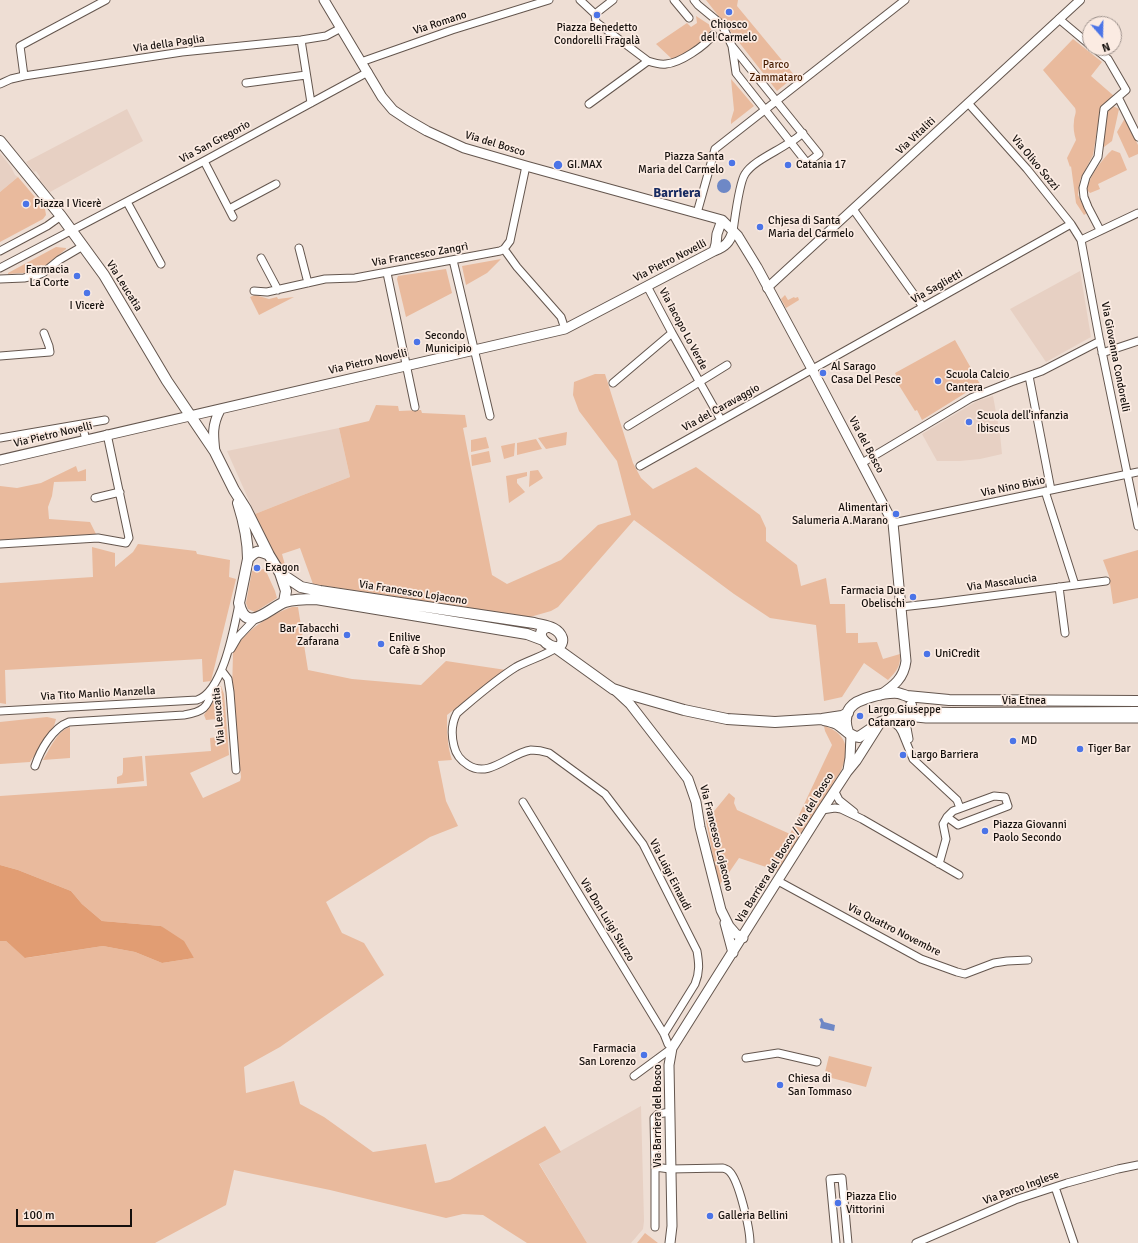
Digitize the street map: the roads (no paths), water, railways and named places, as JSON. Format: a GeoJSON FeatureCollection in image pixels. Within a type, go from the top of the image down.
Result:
{"type":"FeatureCollection","features":[{"type":"Feature","properties":{"kind":"main road","name":"Via del Bosco"},"geometry":{"type":"LineString","coordinates":[[324,0],[382,97],[393,110],[427,131],[464,148],[722,220],[736,234],[768,288],[812,369],[893,524],[906,658],[905,667],[895,685],[878,696]]}},
{"type":"Feature","properties":{"kind":"main road","name":"Via Leucatia"},"geometry":{"type":"LineString","coordinates":[[0,141],[61,216],[104,275],[167,382],[215,452],[234,490],[246,509],[269,555],[280,573]]}},
{"type":"Feature","properties":{"kind":"main road"},"geometry":{"type":"LineString","coordinates":[[714,251],[717,234],[722,220]]}},
{"type":"Feature","properties":{"kind":"main road","name":"Via Pietro Novelli"},"geometry":{"type":"LineString","coordinates":[[0,460],[565,329],[714,251],[721,249],[726,246],[731,238],[736,234]]}},
{"type":"Feature","properties":{"kind":"main road","name":"Via Leucatia"},"geometry":{"type":"LineString","coordinates":[[215,452],[213,430],[220,410]]}},
{"type":"Feature","properties":{"kind":"main road","name":"Via Leucatia"},"geometry":{"type":"LineString","coordinates":[[234,490],[248,538],[248,559],[239,603]]}},
{"type":"Feature","properties":{"kind":"main road"},"geometry":{"type":"LineString","coordinates":[[248,559],[257,551],[269,555]]}},
{"type":"Feature","properties":{"kind":"main road"},"geometry":{"type":"LineString","coordinates":[[239,603],[240,609],[245,616],[255,619],[284,602],[286,591],[280,573]]}},
{"type":"Feature","properties":{"kind":"main road","name":"Via Francesco Lojacono"},"geometry":{"type":"LineString","coordinates":[[280,573],[301,587],[320,591],[534,623],[547,627]]}},
{"type":"Feature","properties":{"kind":"main road","name":"Via Francesco Lojacono"},"geometry":{"type":"LineString","coordinates":[[284,602],[316,599],[527,634],[543,640]]}},
{"type":"Feature","properties":{"kind":"main road"},"geometry":{"type":"LineString","coordinates":[[559,645],[559,632],[553,628],[547,627],[542,629],[540,636],[546,644],[551,647],[559,645],[572,652],[617,684],[649,700]]}},
{"type":"Feature","properties":{"kind":"main road","name":"Via Francesco Lojacono"},"geometry":{"type":"LineString","coordinates":[[559,645],[613,688],[630,704],[688,779],[696,802],[700,827],[722,910],[729,926],[736,934],[743,938]]}},
{"type":"Feature","properties":{"kind":"main road"},"geometry":{"type":"LineString","coordinates":[[613,688],[684,710],[734,719],[775,722],[822,719],[842,716],[848,713]]}},
{"type":"Feature","properties":{"kind":"main road"},"geometry":{"type":"LineString","coordinates":[[847,772],[850,758],[849,734],[846,722],[850,708],[856,702],[878,696],[896,693],[912,697],[949,700],[1138,701]]}},
{"type":"Feature","properties":{"kind":"main road"},"geometry":{"type":"LineString","coordinates":[[907,715],[912,708],[912,697]]}},
{"type":"Feature","properties":{"kind":"main road","name":"Via Etnea"},"geometry":{"type":"LineString","coordinates":[[886,721],[907,715],[950,713],[1097,716],[1138,712]]}},
{"type":"Feature","properties":{"kind":"main road"},"geometry":{"type":"LineString","coordinates":[[822,719],[838,725],[855,737],[859,737],[886,721]]}},
{"type":"Feature","properties":{"kind":"main road","name":"Via Barriera del Bosco / Via del Bosco"},"geometry":{"type":"LineString","coordinates":[[743,938],[847,772],[886,721]]}},
{"type":"Feature","properties":{"kind":"main road"},"geometry":{"type":"LineString","coordinates":[[722,910],[733,953]]}},
{"type":"Feature","properties":{"kind":"main road","name":"Via Barriera del Bosco"},"geometry":{"type":"LineString","coordinates":[[670,1243],[672,1226],[669,1065],[672,1048],[743,938]]}},
{"type":"Feature","properties":{"kind":"street"},"geometry":{"type":"LineString","coordinates":[[24,76],[20,46],[106,0]]}},
{"type":"Feature","properties":{"kind":"street","name":"Via Romano"},"geometry":{"type":"LineString","coordinates":[[361,62],[452,30],[549,0]]}},
{"type":"Feature","properties":{"kind":"street"},"geometry":{"type":"LineString","coordinates":[[580,0],[595,14],[596,22],[648,61],[664,64],[674,62],[705,45],[713,35]]}},
{"type":"Feature","properties":{"kind":"street"},"geometry":{"type":"LineString","coordinates":[[595,14],[613,0]]}},
{"type":"Feature","properties":{"kind":"street"},"geometry":{"type":"LineString","coordinates":[[674,0],[689,18]]}},
{"type":"Feature","properties":{"kind":"street"},"geometry":{"type":"LineString","coordinates":[[694,0],[720,24],[732,46],[819,154],[807,163],[736,73],[732,46]]}},
{"type":"Feature","properties":{"kind":"street"},"geometry":{"type":"LineString","coordinates":[[697,213],[715,150],[905,0]]}},
{"type":"Feature","properties":{"kind":"street","name":"Via Vitaliti"},"geometry":{"type":"LineString","coordinates":[[768,288],[1080,0]]}},
{"type":"Feature","properties":{"kind":"street"},"geometry":{"type":"LineString","coordinates":[[1059,19],[1082,38]]}},
{"type":"Feature","properties":{"kind":"street","name":"Via della Paglia"},"geometry":{"type":"LineString","coordinates":[[0,84],[11,79],[24,76],[182,52],[301,40],[326,36],[340,28]]}},
{"type":"Feature","properties":{"kind":"street"},"geometry":{"type":"LineString","coordinates":[[301,40],[311,103]]}},
{"type":"Feature","properties":{"kind":"street"},"geometry":{"type":"LineString","coordinates":[[1100,230],[1088,207],[1084,197],[1083,188],[1086,177],[1098,157],[1104,109],[1126,90],[1108,59],[1104,56]]}},
{"type":"Feature","properties":{"kind":"street"},"geometry":{"type":"LineString","coordinates":[[589,104],[648,61]]}},
{"type":"Feature","properties":{"kind":"street","name":"Via San Gregorio"},"geometry":{"type":"LineString","coordinates":[[0,268],[204,161],[368,72]]}},
{"type":"Feature","properties":{"kind":"street"},"geometry":{"type":"LineString","coordinates":[[246,83],[306,75]]}},
{"type":"Feature","properties":{"kind":"street"},"geometry":{"type":"LineString","coordinates":[[1118,97],[1138,138]]}},
{"type":"Feature","properties":{"kind":"street","name":"Via Olivo Sozzi"},"geometry":{"type":"LineString","coordinates":[[968,103],[1027,169],[1071,224],[1081,240]]}},
{"type":"Feature","properties":{"kind":"street"},"geometry":{"type":"LineString","coordinates":[[736,234],[740,192],[745,174],[753,166],[803,133]]}},
{"type":"Feature","properties":{"kind":"street"},"geometry":{"type":"LineString","coordinates":[[204,161],[234,217]]}},
{"type":"Feature","properties":{"kind":"street"},"geometry":{"type":"LineString","coordinates":[[526,166],[510,241],[504,249],[517,267],[561,317],[565,329]]}},
{"type":"Feature","properties":{"kind":"street"},"geometry":{"type":"LineString","coordinates":[[229,209],[276,184]]}},
{"type":"Feature","properties":{"kind":"street"},"geometry":{"type":"LineString","coordinates":[[127,202],[160,264]]}},
{"type":"Feature","properties":{"kind":"street"},"geometry":{"type":"LineString","coordinates":[[853,209],[923,307]]}},
{"type":"Feature","properties":{"kind":"street"},"geometry":{"type":"LineString","coordinates":[[1081,240],[1138,213]]}},
{"type":"Feature","properties":{"kind":"street"},"geometry":{"type":"LineString","coordinates":[[0,251],[47,226],[61,216]]}},
{"type":"Feature","properties":{"kind":"street","name":"Via Saglietti"},"geometry":{"type":"LineString","coordinates":[[812,369],[1071,224]]}},
{"type":"Feature","properties":{"kind":"street","name":"Via Giovanna Condorelli"},"geometry":{"type":"LineString","coordinates":[[1081,240],[1102,353],[1127,474],[1136,509],[1138,526]]}},
{"type":"Feature","properties":{"kind":"street"},"geometry":{"type":"LineString","coordinates":[[0,279],[24,278],[38,275],[43,273],[59,260],[83,246]]}},
{"type":"Feature","properties":{"kind":"street"},"geometry":{"type":"LineString","coordinates":[[299,248],[308,283]]}},
{"type":"Feature","properties":{"kind":"street","name":"Via Francesco Zangrì"},"geometry":{"type":"LineString","coordinates":[[254,291],[267,292],[325,280],[355,278],[387,273],[494,253],[504,249]]}},
{"type":"Feature","properties":{"kind":"street"},"geometry":{"type":"LineString","coordinates":[[261,258],[278,290]]}},
{"type":"Feature","properties":{"kind":"street"},"geometry":{"type":"LineString","coordinates":[[453,260],[490,416]]}},
{"type":"Feature","properties":{"kind":"street"},"geometry":{"type":"LineString","coordinates":[[387,273],[416,407]]}},
{"type":"Feature","properties":{"kind":"street","name":"Via Iacopo Lo Verde"},"geometry":{"type":"LineString","coordinates":[[647,286],[721,420]]}},
{"type":"Feature","properties":{"kind":"street"},"geometry":{"type":"LineString","coordinates":[[0,356],[50,352],[50,346],[44,333]]}},
{"type":"Feature","properties":{"kind":"street"},"geometry":{"type":"LineString","coordinates":[[613,383],[672,333]]}},
{"type":"Feature","properties":{"kind":"street"},"geometry":{"type":"LineString","coordinates":[[1102,353],[1138,341]]}},
{"type":"Feature","properties":{"kind":"street"},"geometry":{"type":"LineString","coordinates":[[862,463],[971,398],[1042,371],[1100,342]]}},
{"type":"Feature","properties":{"kind":"street"},"geometry":{"type":"LineString","coordinates":[[699,382],[727,365]]}},
{"type":"Feature","properties":{"kind":"street","name":"Via del Caravaggio"},"geometry":{"type":"LineString","coordinates":[[640,466],[812,369]]}},
{"type":"Feature","properties":{"kind":"street"},"geometry":{"type":"LineString","coordinates":[[1028,376],[1048,490],[1075,585]]}},
{"type":"Feature","properties":{"kind":"street","name":"Via Iacopo Lo Verde"},"geometry":{"type":"LineString","coordinates":[[628,426],[699,382]]}},
{"type":"Feature","properties":{"kind":"street"},"geometry":{"type":"LineString","coordinates":[[0,438],[105,420]]}},
{"type":"Feature","properties":{"kind":"street"},"geometry":{"type":"LineString","coordinates":[[82,424],[86,440]]}},
{"type":"Feature","properties":{"kind":"street"},"geometry":{"type":"LineString","coordinates":[[0,544],[98,538],[126,543],[130,538],[107,434]]}},
{"type":"Feature","properties":{"kind":"street","name":"Via Nino Bixio"},"geometry":{"type":"LineString","coordinates":[[893,524],[1138,472]]}},
{"type":"Feature","properties":{"kind":"street"},"geometry":{"type":"LineString","coordinates":[[95,498],[120,492]]}},
{"type":"Feature","properties":{"kind":"street","name":"Via Mascalucia"},"geometry":{"type":"LineString","coordinates":[[901,607],[1106,581]]}},
{"type":"Feature","properties":{"kind":"street"},"geometry":{"type":"LineString","coordinates":[[1059,586],[1065,633]]}},
{"type":"Feature","properties":{"kind":"street","name":"Via Leucatia"},"geometry":{"type":"LineString","coordinates":[[236,770],[230,692],[228,679],[222,671],[236,622],[239,603]]}},
{"type":"Feature","properties":{"kind":"street"},"geometry":{"type":"LineString","coordinates":[[226,655],[238,637],[255,619]]}},
{"type":"Feature","properties":{"kind":"street","name":"Via Luigi Einaudi"},"geometry":{"type":"LineString","coordinates":[[559,645],[544,655],[525,662],[501,677],[457,714],[452,721],[453,744],[456,755],[463,762],[471,767],[481,770],[488,769],[531,750],[549,753],[605,794],[643,844],[697,951],[699,964],[699,976],[696,984],[664,1034]]}},
{"type":"Feature","properties":{"kind":"street"},"geometry":{"type":"LineString","coordinates":[[35,766],[39,756],[55,731],[69,722],[192,714],[202,710],[207,705],[214,686],[222,671]]}},
{"type":"Feature","properties":{"kind":"street"},"geometry":{"type":"LineString","coordinates":[[192,714],[197,706],[197,700],[205,696],[214,686]]}},
{"type":"Feature","properties":{"kind":"street","name":"Via Tito Manlio Manzella"},"geometry":{"type":"LineString","coordinates":[[0,711],[197,700]]}},
{"type":"Feature","properties":{"kind":"street"},"geometry":{"type":"LineString","coordinates":[[907,715],[908,737],[914,756],[928,772]]}},
{"type":"Feature","properties":{"kind":"street"},"geometry":{"type":"LineString","coordinates":[[1097,716],[1138,719]]}},
{"type":"Feature","properties":{"kind":"street"},"geometry":{"type":"LineString","coordinates":[[886,721],[899,726],[913,759],[957,800],[960,808]]}},
{"type":"Feature","properties":{"kind":"street"},"geometry":{"type":"LineString","coordinates":[[835,792],[839,800],[862,819]]}},
{"type":"Feature","properties":{"kind":"street"},"geometry":{"type":"LineString","coordinates":[[939,864],[946,839],[944,824],[947,817],[953,811],[994,796],[1005,797],[1008,806],[958,825],[947,817]]}},
{"type":"Feature","properties":{"kind":"street","name":"Via Don Luigi Sturzo"},"geometry":{"type":"LineString","coordinates":[[523,802],[664,1034],[668,1044],[672,1048]]}},
{"type":"Feature","properties":{"kind":"street"},"geometry":{"type":"LineString","coordinates":[[822,810],[835,808],[841,809],[862,819],[959,875]]}},
{"type":"Feature","properties":{"kind":"street","name":"Via Quattro Novembre"},"geometry":{"type":"LineString","coordinates":[[778,881],[921,959],[957,972],[965,974],[994,963],[1028,960]]}},
{"type":"Feature","properties":{"kind":"street"},"geometry":{"type":"LineString","coordinates":[[634,1076],[672,1048]]}},
{"type":"Feature","properties":{"kind":"street"},"geometry":{"type":"LineString","coordinates":[[746,1058],[778,1053],[816,1062]]}},
{"type":"Feature","properties":{"kind":"street"},"geometry":{"type":"LineString","coordinates":[[655,1227],[654,1118],[658,1114],[670,1112]]}},
{"type":"Feature","properties":{"kind":"street","name":"Via Parco Inglese"},"geometry":{"type":"LineString","coordinates":[[916,1243],[1015,1200],[1118,1169],[1138,1165]]}},
{"type":"Feature","properties":{"kind":"street"},"geometry":{"type":"LineString","coordinates":[[655,1167],[670,1169],[723,1168],[729,1171],[734,1180],[747,1217],[750,1243]]}},
{"type":"Feature","properties":{"kind":"street"},"geometry":{"type":"LineString","coordinates":[[836,1243],[830,1179],[842,1178],[848,1243]]}},
{"type":"Feature","properties":{"kind":"street"},"geometry":{"type":"LineString","coordinates":[[1055,1187],[1074,1243]]}},
{"type":"Feature","properties":{"kind":"water"},"geometry":{"type":"Polygon","coordinates":[[[724,179],[729,181],[731,186],[729,191],[724,193],[719,191],[717,186],[719,181],[724,179]]]}},
{"type":"Feature","properties":{"kind":"water"},"geometry":{"type":"Polygon","coordinates":[[[822,1018],[824,1022],[835,1025],[834,1031],[820,1028],[821,1023],[819,1019],[822,1018]]]}},
{"type":"Feature","properties":{"kind":"place","name":"Chiosco del Carmelo"},"geometry":{"type":"Point","coordinates":[729,12]}},
{"type":"Feature","properties":{"kind":"place","name":"Piazza Benedetto Condorelli Fragalà"},"geometry":{"type":"Point","coordinates":[597,15]}},
{"type":"Feature","properties":{"kind":"place","name":"Piazza Santa Maria del Carmelo"},"geometry":{"type":"Point","coordinates":[732,163]}},
{"type":"Feature","properties":{"kind":"place","name":"GI.MAX"},"geometry":{"type":"Point","coordinates":[558,165]}},
{"type":"Feature","properties":{"kind":"place","name":"Catania 17"},"geometry":{"type":"Point","coordinates":[788,165]}},
{"type":"Feature","properties":{"kind":"place","name":"Piazza I Vicerè"},"geometry":{"type":"Point","coordinates":[26,204]}},
{"type":"Feature","properties":{"kind":"place","name":"Chjesa di Santa Maria del Carmelo"},"geometry":{"type":"Point","coordinates":[760,227]}},
{"type":"Feature","properties":{"kind":"place","name":"Farmacia La Corte"},"geometry":{"type":"Point","coordinates":[77,276]}},
{"type":"Feature","properties":{"kind":"place","name":"I Vicerè"},"geometry":{"type":"Point","coordinates":[87,293]}},
{"type":"Feature","properties":{"kind":"place","name":"Secondo Municipio"},"geometry":{"type":"Point","coordinates":[417,342]}},
{"type":"Feature","properties":{"kind":"place","name":"Al Sarago Casa Del Pesce"},"geometry":{"type":"Point","coordinates":[823,373]}},
{"type":"Feature","properties":{"kind":"place","name":"Scuola Calcio Cantera"},"geometry":{"type":"Point","coordinates":[938,381]}},
{"type":"Feature","properties":{"kind":"place","name":"Scuola dell'infanzia Ibiscus"},"geometry":{"type":"Point","coordinates":[969,422]}},
{"type":"Feature","properties":{"kind":"place","name":"Alimentari Salumeria A.Marano"},"geometry":{"type":"Point","coordinates":[896,514]}},
{"type":"Feature","properties":{"kind":"place","name":"Exagon"},"geometry":{"type":"Point","coordinates":[257,568]}},
{"type":"Feature","properties":{"kind":"place","name":"Farmacia Due Obelischi"},"geometry":{"type":"Point","coordinates":[913,597]}},
{"type":"Feature","properties":{"kind":"place","name":"Bar Tabacchi Zafarana"},"geometry":{"type":"Point","coordinates":[347,635]}},
{"type":"Feature","properties":{"kind":"place","name":"Enilive Cafè & Shop"},"geometry":{"type":"Point","coordinates":[381,644]}},
{"type":"Feature","properties":{"kind":"place","name":"UniCredit"},"geometry":{"type":"Point","coordinates":[927,654]}},
{"type":"Feature","properties":{"kind":"place","name":"Largo Giuseppe Catanzaro"},"geometry":{"type":"Point","coordinates":[860,716]}},
{"type":"Feature","properties":{"kind":"place","name":"MD"},"geometry":{"type":"Point","coordinates":[1013,741]}},
{"type":"Feature","properties":{"kind":"place","name":"Tiger Bar"},"geometry":{"type":"Point","coordinates":[1080,749]}},
{"type":"Feature","properties":{"kind":"place","name":"Largo Barriera"},"geometry":{"type":"Point","coordinates":[903,755]}},
{"type":"Feature","properties":{"kind":"place","name":"Piazza Giovanni Paolo Secondo"},"geometry":{"type":"Point","coordinates":[985,831]}},
{"type":"Feature","properties":{"kind":"place","name":"Farmacia San Lorenzo"},"geometry":{"type":"Point","coordinates":[644,1055]}},
{"type":"Feature","properties":{"kind":"place","name":"Chiesa di San Tommaso"},"geometry":{"type":"Point","coordinates":[780,1085]}},
{"type":"Feature","properties":{"kind":"place","name":"Piazza Elio Vittorini"},"geometry":{"type":"Point","coordinates":[838,1203]}},
{"type":"Feature","properties":{"kind":"place","name":"Galleria Bellini"},"geometry":{"type":"Point","coordinates":[710,1216]}},
{"type":"Feature","properties":{"kind":"district","name":"Barriera"},"geometry":{"type":"Point","coordinates":[677,194]}},
{"type":"Feature","properties":{"kind":"park label","name":"Parco Zammataro"},"geometry":{"type":"Point","coordinates":[776,71]}}]}
